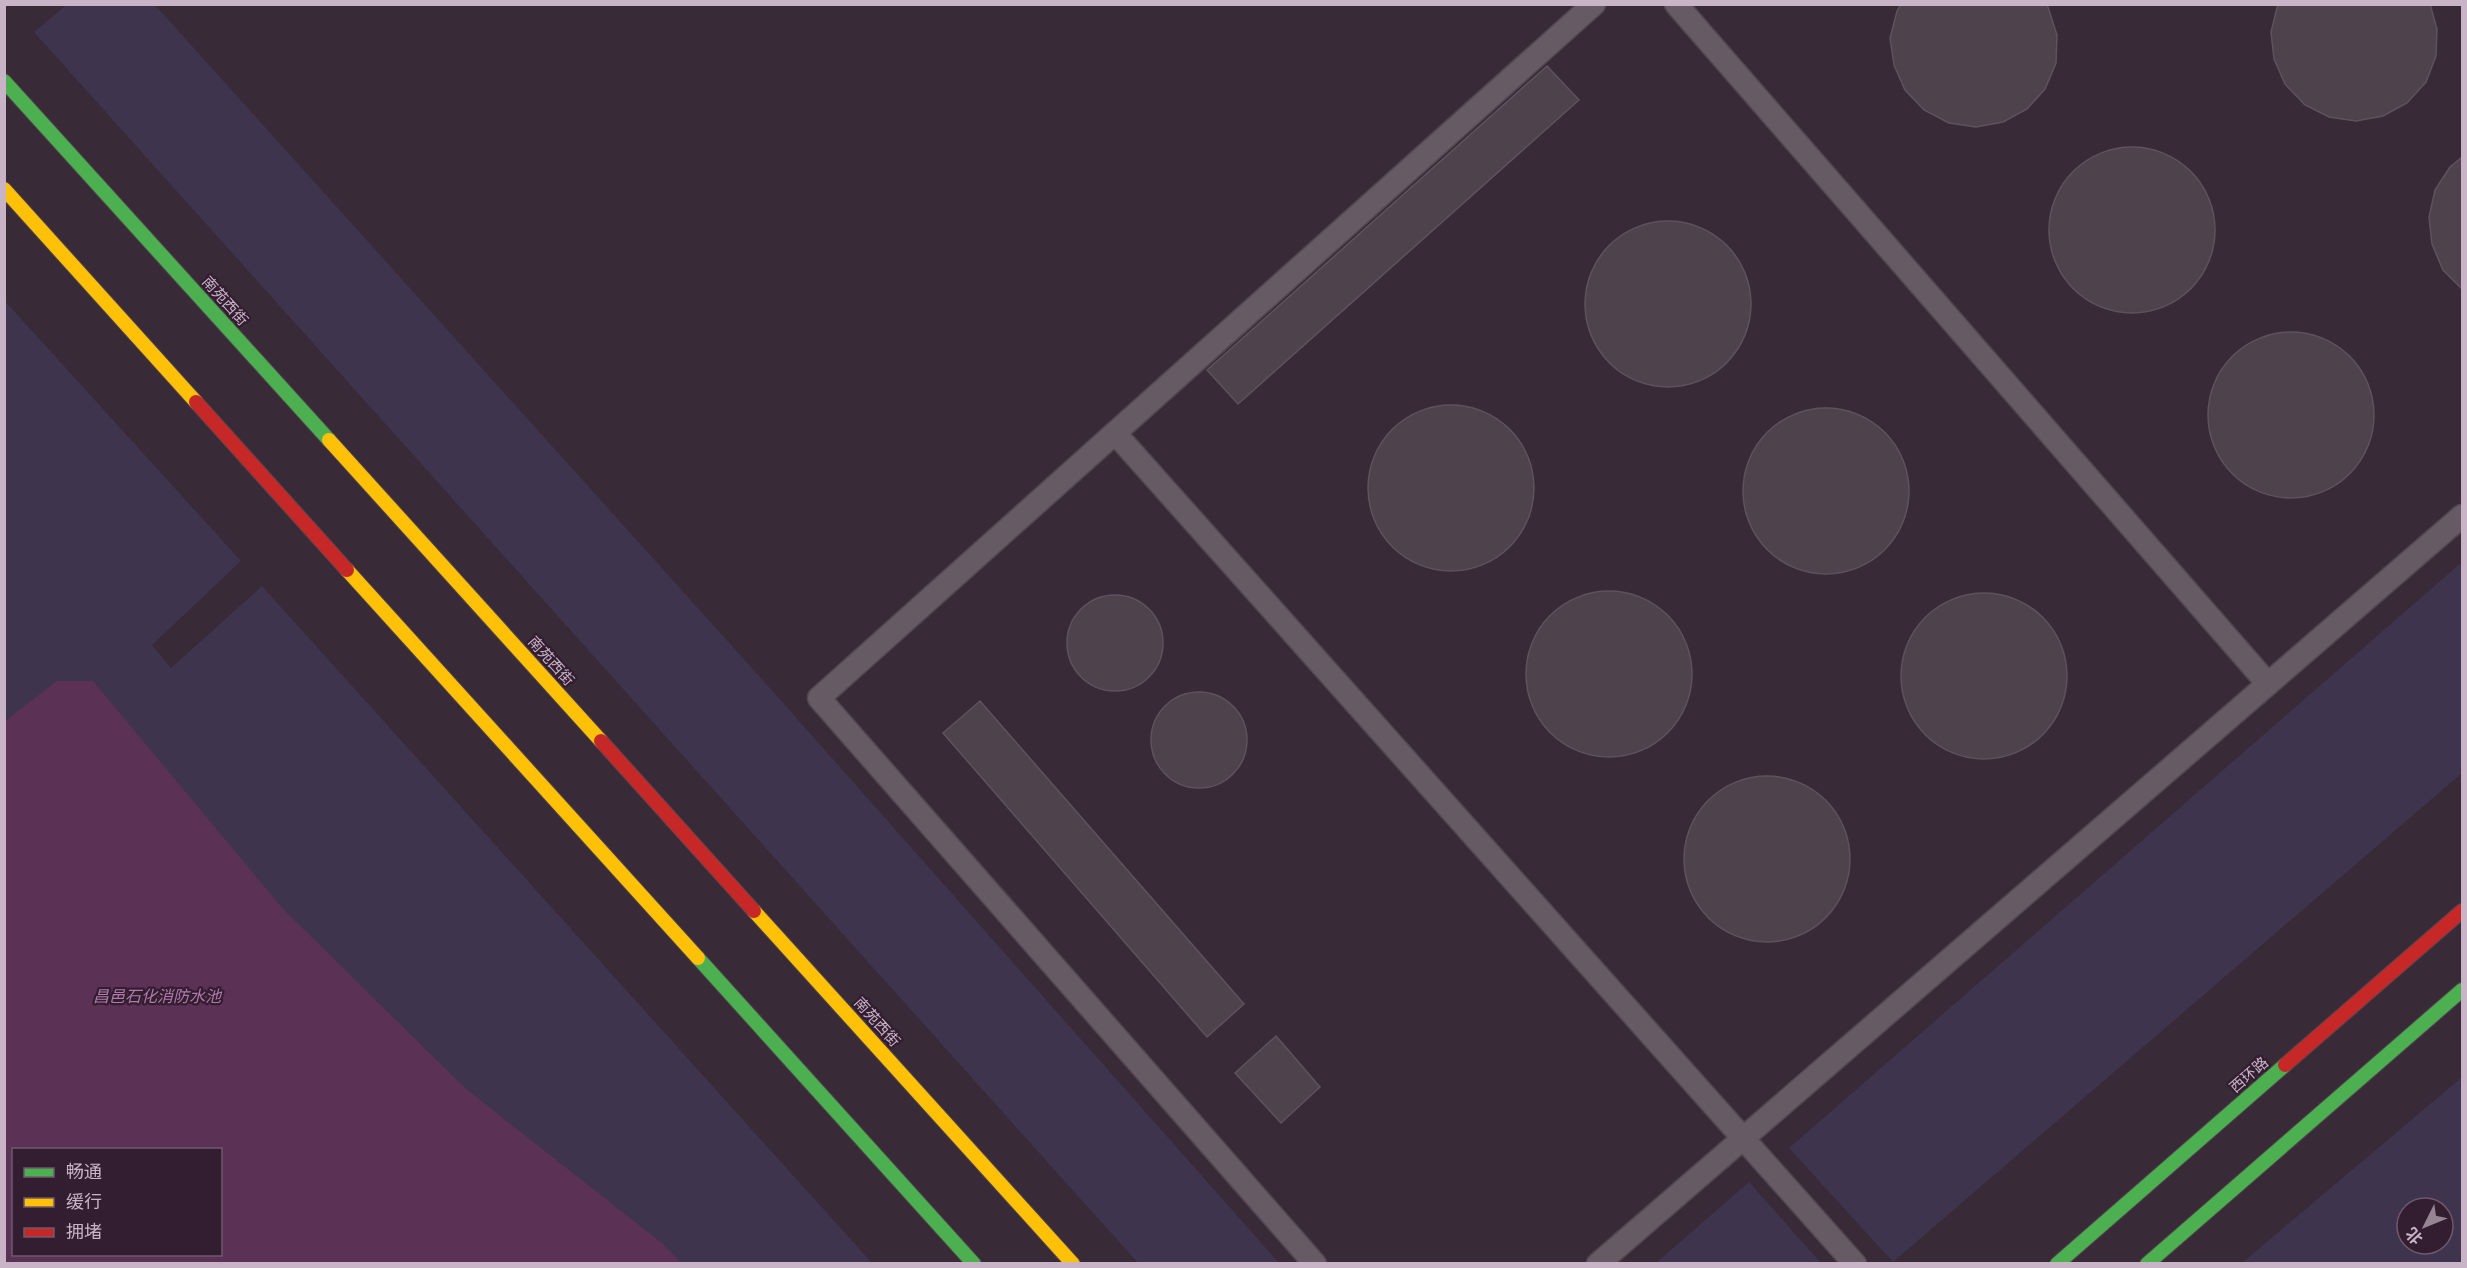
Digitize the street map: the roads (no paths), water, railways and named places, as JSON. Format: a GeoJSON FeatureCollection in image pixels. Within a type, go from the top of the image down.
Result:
{"type":"FeatureCollection","features":[{"type":"Feature","properties":{"kind":"main road","name":"南苑西街"},"geometry":{"type":"LineString","coordinates":[[4,81],[1073,1263]]}},
{"type":"Feature","properties":{"kind":"main road"},"geometry":{"type":"LineString","coordinates":[[4,189],[974,1263]]}},
{"type":"Feature","properties":{"kind":"main road","name":"西环路"},"geometry":{"type":"LineString","coordinates":[[2057,1263],[2463,911]]}},
{"type":"Feature","properties":{"kind":"main road"},"geometry":{"type":"LineString","coordinates":[[2147,1263],[2463,990]]}},
{"type":"Feature","properties":{"kind":"lane"},"geometry":{"type":"LineString","coordinates":[[1315,1263],[819,698],[1594,4]]}},
{"type":"Feature","properties":{"kind":"lane"},"geometry":{"type":"LineString","coordinates":[[1676,4],[2268,684]]}},
{"type":"Feature","properties":{"kind":"lane"},"geometry":{"type":"LineString","coordinates":[[1115,433],[1856,1263]]}},
{"type":"Feature","properties":{"kind":"lane"},"geometry":{"type":"LineString","coordinates":[[1598,1263],[2463,516]]}},
{"type":"Feature","properties":{"kind":"water","name":"昌邑石化消防水池"},"geometry":{"type":"Polygon","coordinates":[[[57,681],[93,681],[283,909],[465,1088],[663,1244],[681,1263],[5,1263],[5,721],[57,681]]]}}]}
